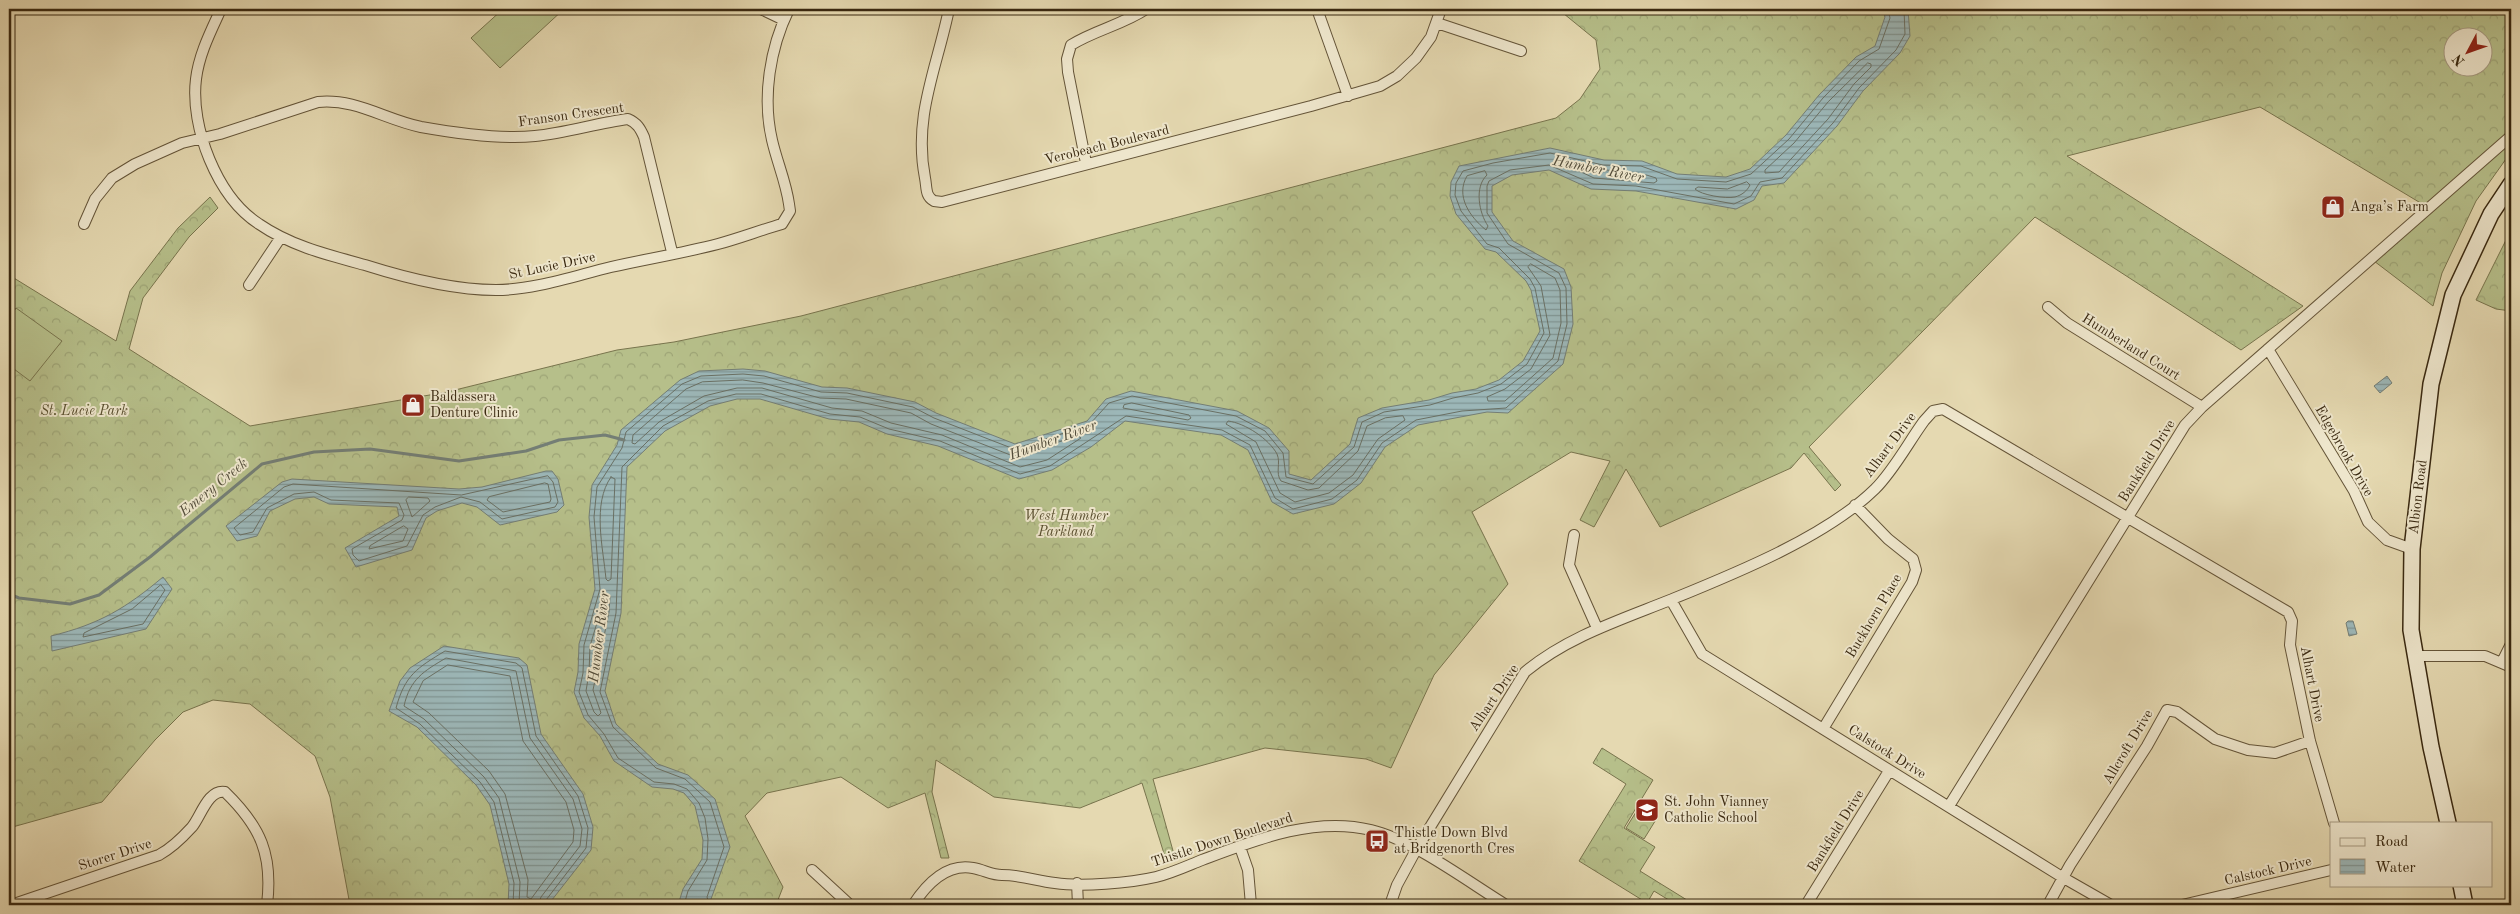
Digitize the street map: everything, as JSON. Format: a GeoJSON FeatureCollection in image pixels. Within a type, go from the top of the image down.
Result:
{"type":"FeatureCollection","features":[{"type":"Feature","properties":{"kind":"main road","name":"Albion Road"},"geometry":{"type":"LineString","coordinates":[[2448,822],[2431,747],[2417,656],[2411,630],[2412,549],[2431,384],[2453,295],[2491,214],[2511,184]]}},
{"type":"Feature","properties":{"kind":"main road"},"geometry":{"type":"LineString","coordinates":[[2461,886],[2465,905]]}},
{"type":"Feature","properties":{"kind":"street","name":"St Lucie Drive"},"geometry":{"type":"LineString","coordinates":[[221,9],[206,42],[196,81],[196,109],[210,163],[233,199],[257,223],[305,248],[389,273],[448,285],[495,290],[540,284],[672,252],[717,244],[782,224],[790,211],[788,197],[772,140],[768,111],[769,74],[784,20],[789,9]]}},
{"type":"Feature","properties":{"kind":"street"},"geometry":{"type":"LineString","coordinates":[[761,9],[784,20]]}},
{"type":"Feature","properties":{"kind":"street","name":"Verobeach Boulevard"},"geometry":{"type":"LineString","coordinates":[[949,9],[941,50],[930,76],[924,113],[922,161],[929,198],[934,202],[942,202],[1380,86],[1398,76],[1416,58],[1431,38],[1441,9]]}},
{"type":"Feature","properties":{"kind":"street"},"geometry":{"type":"LineString","coordinates":[[1086,163],[1068,72],[1067,59],[1071,45],[1098,31],[1115,26],[1146,9]]}},
{"type":"Feature","properties":{"kind":"street"},"geometry":{"type":"LineString","coordinates":[[1317,9],[1348,96]]}},
{"type":"Feature","properties":{"kind":"street"},"geometry":{"type":"LineString","coordinates":[[1437,23],[1521,51]]}},
{"type":"Feature","properties":{"kind":"street","name":"Franson Crescent"},"geometry":{"type":"LineString","coordinates":[[204,138],[318,102],[329,101],[352,104],[418,126],[499,137],[555,134],[628,119],[634,121],[644,137],[672,252]]}},
{"type":"Feature","properties":{"kind":"street","name":"Bankfield Drive"},"geometry":{"type":"LineString","coordinates":[[1949,806],[2128,519],[2176,436],[2202,407],[2511,136]]}},
{"type":"Feature","properties":{"kind":"street"},"geometry":{"type":"LineString","coordinates":[[84,224],[95,199],[112,178],[135,164],[182,143],[204,138]]}},
{"type":"Feature","properties":{"kind":"street"},"geometry":{"type":"LineString","coordinates":[[249,285],[281,237]]}},
{"type":"Feature","properties":{"kind":"street","name":"Humberland Court"},"geometry":{"type":"LineString","coordinates":[[2048,307],[2067,323],[2202,407]]}},
{"type":"Feature","properties":{"kind":"street","name":"Edgebrook Drive"},"geometry":{"type":"LineString","coordinates":[[2268,349],[2354,491],[2368,522],[2387,540],[2412,549]]}},
{"type":"Feature","properties":{"kind":"street","name":"Alhart Drive"},"geometry":{"type":"LineString","coordinates":[[1390,905],[1416,850],[1525,672],[1546,656],[1597,628],[1671,600],[1777,552],[1855,505],[1882,481],[1933,412],[1943,409],[2288,612],[2292,621],[2290,645],[2310,741],[2334,822]]}},
{"type":"Feature","properties":{"kind":"street","name":"Buckhorn Place"},"geometry":{"type":"LineString","coordinates":[[1823,728],[1912,582],[1916,570],[1913,559],[1893,544],[1855,505]]}},
{"type":"Feature","properties":{"kind":"street"},"geometry":{"type":"LineString","coordinates":[[1574,535],[1569,565],[1597,628]]}},
{"type":"Feature","properties":{"kind":"street","name":"Calstock Drive"},"geometry":{"type":"LineString","coordinates":[[1671,600],[1702,654],[1889,771],[2111,905]]}},
{"type":"Feature","properties":{"kind":"street"},"geometry":{"type":"LineString","coordinates":[[2502,662],[2511,644]]}},
{"type":"Feature","properties":{"kind":"street"},"geometry":{"type":"LineString","coordinates":[[2417,656],[2470,654],[2485,656],[2511,667]]}},
{"type":"Feature","properties":{"kind":"street","name":"Allcroft Drive"},"geometry":{"type":"LineString","coordinates":[[2048,905],[2062,877],[2147,746],[2167,710],[2177,712],[2215,739],[2248,750],[2275,753],[2310,741]]}},
{"type":"Feature","properties":{"kind":"street","name":"Bankfield Drive"},"geometry":{"type":"LineString","coordinates":[[1806,905],[1889,771]]}},
{"type":"Feature","properties":{"kind":"street","name":"Storer Drive"},"geometry":{"type":"LineString","coordinates":[[11,905],[159,855],[177,843],[193,825],[206,803],[215,794],[222,791],[248,816],[263,842],[268,859],[268,905]]}},
{"type":"Feature","properties":{"kind":"street","name":"Thistle Down Boulevard"},"geometry":{"type":"LineString","coordinates":[[913,905],[922,892],[938,876],[960,868],[972,868],[994,875],[1024,876],[1056,884],[1106,884],[1156,877],[1298,828],[1324,826],[1371,830],[1416,850],[1506,905]]}},
{"type":"Feature","properties":{"kind":"street"},"geometry":{"type":"LineString","coordinates":[[1240,847],[1248,870],[1251,905]]}},
{"type":"Feature","properties":{"kind":"street"},"geometry":{"type":"LineString","coordinates":[[812,870],[850,905]]}},
{"type":"Feature","properties":{"kind":"street","name":"Calstock Drive"},"geometry":{"type":"LineString","coordinates":[[2182,905],[2330,870]]}},
{"type":"Feature","properties":{"kind":"street"},"geometry":{"type":"LineString","coordinates":[[1077,883],[1078,905]]}},
{"type":"Feature","properties":{"kind":"green space"},"geometry":{"type":"Polygon","coordinates":[[[503,9],[564,9],[500,68],[471,38],[503,9]]]}},
{"type":"Feature","properties":{"kind":"green space","name":"West Humber Parkland"},"geometry":{"type":"Polygon","coordinates":[[[1558,9],[1883,9],[1885,17],[1909,12],[1908,9],[2511,9],[2511,152],[2476,201],[2442,273],[2433,306],[2374,261],[2429,208],[2260,107],[2067,156],[2303,306],[2241,350],[2035,217],[1809,447],[1841,485],[1835,491],[1804,453],[1791,468],[1660,527],[1626,469],[1594,527],[1580,520],[1610,461],[1571,452],[1472,512],[1508,584],[1434,675],[1391,768],[1366,759],[1265,748],[1153,779],[1175,858],[1166,860],[1142,783],[1080,808],[994,797],[936,760],[932,792],[949,858],[941,858],[925,793],[888,808],[841,777],[767,793],[745,816],[783,887],[776,905],[350,905],[330,797],[315,756],[250,704],[213,700],[183,712],[155,740],[102,802],[9,828],[9,275],[116,341],[130,291],[178,228],[210,197],[218,208],[189,237],[143,298],[129,349],[250,426],[447,392],[617,350],[674,342],[801,316],[1556,118],[1580,99],[1600,69],[1596,40],[1558,9]]]}},
{"type":"Feature","properties":{"kind":"green space"},"geometry":{"type":"Polygon","coordinates":[[[2511,230],[2511,311],[2496,309],[2476,300],[2511,230]]]}},
{"type":"Feature","properties":{"kind":"green space"},"geometry":{"type":"Polygon","coordinates":[[[16,308],[62,341],[30,381],[14,369],[9,362],[9,319],[16,308]]]}},
{"type":"Feature","properties":{"kind":"green space"},"geometry":{"type":"Polygon","coordinates":[[[1602,748],[1653,780],[1624,828],[1655,847],[1640,871],[1695,905],[1677,905],[1654,891],[1647,903],[1579,861],[1626,784],[1593,763],[1602,748]]]}},
{"type":"Feature","properties":{"kind":"green space"},"geometry":{"type":"Polygon","coordinates":[[[1645,810],[1657,818],[1644,839],[1626,828],[1636,812],[1645,810]]]}},
{"type":"Feature","properties":{"kind":"water","name":"Humber River"},"geometry":{"type":"Polygon","coordinates":[[[1883,9],[1908,9],[1910,36],[1900,53],[1863,91],[1837,126],[1784,183],[1762,186],[1754,200],[1736,209],[1636,191],[1591,189],[1549,170],[1512,175],[1492,186],[1492,212],[1513,241],[1564,269],[1571,287],[1573,324],[1563,364],[1508,413],[1487,412],[1418,425],[1385,447],[1361,483],[1334,504],[1293,514],[1272,502],[1248,450],[1221,435],[1125,421],[1091,447],[1052,470],[1019,479],[938,446],[887,434],[859,422],[829,419],[760,399],[737,399],[710,406],[665,431],[627,467],[621,613],[605,691],[616,724],[658,764],[688,775],[715,799],[730,847],[711,899],[714,905],[678,905],[683,889],[702,859],[703,840],[695,806],[684,793],[673,789],[652,787],[614,761],[600,736],[584,718],[574,692],[578,672],[579,644],[595,589],[589,517],[592,485],[617,445],[621,430],[680,380],[699,371],[743,369],[765,371],[822,387],[847,388],[915,402],[936,413],[1015,444],[1087,421],[1106,399],[1131,391],[1237,411],[1269,428],[1289,451],[1289,474],[1311,480],[1350,444],[1358,418],[1382,408],[1476,389],[1499,380],[1523,361],[1540,331],[1531,290],[1526,281],[1496,252],[1485,249],[1456,214],[1450,196],[1451,182],[1459,166],[1550,148],[1604,160],[1642,161],[1677,174],[1726,177],[1750,169],[1786,135],[1819,95],[1856,57],[1875,46],[1885,17],[1883,9]]]}},
{"type":"Feature","properties":{"kind":"water"},"geometry":{"type":"Polygon","coordinates":[[[2387,376],[2392,383],[2380,393],[2374,386],[2387,376]]]}},
{"type":"Feature","properties":{"kind":"water"},"geometry":{"type":"Polygon","coordinates":[[[552,471],[558,479],[564,505],[557,512],[500,525],[477,507],[462,503],[437,511],[426,518],[412,550],[356,567],[345,548],[399,516],[397,507],[329,504],[314,497],[295,499],[270,511],[257,536],[237,541],[226,526],[282,482],[292,479],[459,489],[482,487],[552,471]]]}},
{"type":"Feature","properties":{"kind":"water"},"geometry":{"type":"Polygon","coordinates":[[[163,577],[172,589],[146,629],[52,651],[51,636],[84,626],[112,614],[137,598],[163,577]]]}},
{"type":"Feature","properties":{"kind":"water"},"geometry":{"type":"Polygon","coordinates":[[[2353,621],[2357,634],[2349,636],[2346,623],[2353,621]]]}},
{"type":"Feature","properties":{"kind":"water"},"geometry":{"type":"Polygon","coordinates":[[[444,646],[519,658],[527,665],[541,734],[583,794],[593,827],[591,850],[548,905],[508,905],[509,884],[490,805],[476,785],[417,727],[389,711],[400,681],[410,668],[444,646]]]}},
{"type":"Feature","properties":{"kind":"waterway","name":"Emery Creek"},"geometry":{"type":"LineString","coordinates":[[9,594],[19,598],[70,604],[99,595],[150,557],[262,464],[314,452],[370,449],[459,461],[526,451],[559,440],[605,435],[624,440]]}},
{"type":"Feature","properties":{"kind":"place","name":"Anga’s Farm"},"geometry":{"type":"Point","coordinates":[2333,207]}},
{"type":"Feature","properties":{"kind":"place","name":"Baldassera Denture Clinic"},"geometry":{"type":"Point","coordinates":[413,405]}},
{"type":"Feature","properties":{"kind":"place","name":"St. John Vianney Catholic School"},"geometry":{"type":"Point","coordinates":[1647,810]}},
{"type":"Feature","properties":{"kind":"place","name":"Thistle Down Blvd at Bridgenorth Cres"},"geometry":{"type":"Point","coordinates":[1377,841]}},
{"type":"Feature","properties":{"kind":"park label","name":"St. Lucie Park"},"geometry":{"type":"Point","coordinates":[84,411]}}]}
